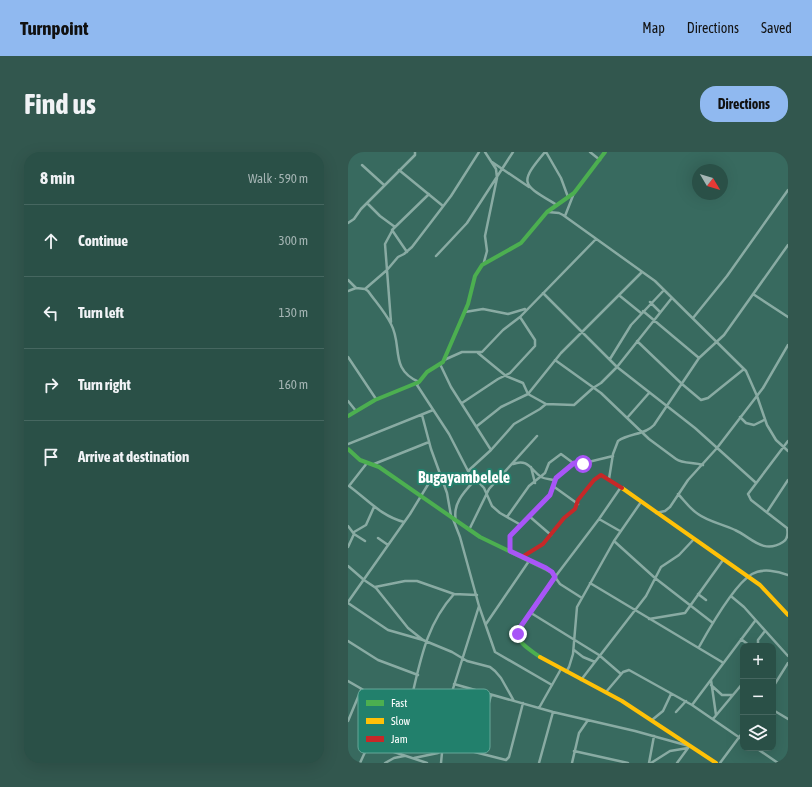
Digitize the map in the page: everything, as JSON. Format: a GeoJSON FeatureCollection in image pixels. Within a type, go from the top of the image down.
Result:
{"type":"FeatureCollection","features":[{"type":"Feature","properties":{"kind":"street"},"geometry":{"type":"LineString","coordinates":[[348,223],[354,219],[384,185],[415,155],[415,152]]}},
{"type":"Feature","properties":{"kind":"street"},"geometry":{"type":"LineString","coordinates":[[365,289],[387,270],[398,257],[407,252],[430,226],[479,152]]}},
{"type":"Feature","properties":{"kind":"street"},"geometry":{"type":"LineString","coordinates":[[441,363],[465,312],[475,276],[484,262],[486,251],[485,236],[497,178],[496,169],[485,152]]}},
{"type":"Feature","properties":{"kind":"street"},"geometry":{"type":"LineString","coordinates":[[436,256],[462,228],[497,178],[513,152]]}},
{"type":"Feature","properties":{"kind":"street"},"geometry":{"type":"LineString","coordinates":[[530,188],[527,177],[528,174],[546,152],[561,178],[568,198]]}},
{"type":"Feature","properties":{"kind":"street"},"geometry":{"type":"LineString","coordinates":[[590,152],[600,160]]}},
{"type":"Feature","properties":{"kind":"street"},"geometry":{"type":"LineString","coordinates":[[484,262],[521,243],[547,212],[574,193],[600,160],[604,152]]}},
{"type":"Feature","properties":{"kind":"street"},"geometry":{"type":"LineString","coordinates":[[490,160],[557,205]]}},
{"type":"Feature","properties":{"kind":"street"},"geometry":{"type":"LineString","coordinates":[[362,165],[384,185]]}},
{"type":"Feature","properties":{"kind":"street"},"geometry":{"type":"LineString","coordinates":[[399,170],[444,206]]}},
{"type":"Feature","properties":{"kind":"street"},"geometry":{"type":"LineString","coordinates":[[693,318],[727,276],[788,190]]}},
{"type":"Feature","properties":{"kind":"street"},"geometry":{"type":"LineString","coordinates":[[565,216],[574,193]]}},
{"type":"Feature","properties":{"kind":"street"},"geometry":{"type":"LineString","coordinates":[[419,382],[410,378],[400,365],[391,324],[385,244],[395,227],[429,194]]}},
{"type":"Feature","properties":{"kind":"street"},"geometry":{"type":"LineString","coordinates":[[367,203],[380,216],[395,227]]}},
{"type":"Feature","properties":{"kind":"street"},"geometry":{"type":"LineString","coordinates":[[547,212],[559,213],[565,216],[642,272],[664,290],[671,299],[693,318],[744,369],[758,396],[764,420],[771,433],[783,448],[788,451]]}},
{"type":"Feature","properties":{"kind":"street"},"geometry":{"type":"LineString","coordinates":[[392,231],[407,252]]}},
{"type":"Feature","properties":{"kind":"street"},"geometry":{"type":"LineString","coordinates":[[348,416],[376,399],[419,382],[427,372],[462,352],[478,353],[483,351],[514,320],[520,317],[526,309],[596,239]]}},
{"type":"Feature","properties":{"kind":"street"},"geometry":{"type":"LineString","coordinates":[[609,479],[613,456],[618,441],[632,434],[643,432],[651,428],[668,406],[670,399],[699,358],[717,342],[788,245]]}},
{"type":"Feature","properties":{"kind":"street"},"geometry":{"type":"LineString","coordinates":[[478,426],[501,407],[528,394],[555,360],[620,296],[642,272]]}},
{"type":"Feature","properties":{"kind":"street"},"geometry":{"type":"LineString","coordinates":[[348,280],[356,288]]}},
{"type":"Feature","properties":{"kind":"street"},"geometry":{"type":"LineString","coordinates":[[348,290],[356,288],[365,289],[391,324]]}},
{"type":"Feature","properties":{"kind":"street"},"geometry":{"type":"LineString","coordinates":[[610,359],[628,329],[650,302],[664,290]]}},
{"type":"Feature","properties":{"kind":"street"},"geometry":{"type":"LineString","coordinates":[[543,293],[617,366],[668,406],[756,482]]}},
{"type":"Feature","properties":{"kind":"street"},"geometry":{"type":"LineString","coordinates":[[753,294],[788,317]]}},
{"type":"Feature","properties":{"kind":"street"},"geometry":{"type":"LineString","coordinates":[[620,296],[699,358]]}},
{"type":"Feature","properties":{"kind":"street"},"geometry":{"type":"LineString","coordinates":[[478,353],[506,376],[523,383],[528,394],[546,404],[574,405],[601,383],[617,366],[671,299]]}},
{"type":"Feature","properties":{"kind":"street"},"geometry":{"type":"LineString","coordinates":[[650,302],[660,312]]}},
{"type":"Feature","properties":{"kind":"street"},"geometry":{"type":"LineString","coordinates":[[465,312],[483,309],[508,314],[526,309]]}},
{"type":"Feature","properties":{"kind":"street"},"geometry":{"type":"LineString","coordinates":[[462,404],[498,379],[510,373],[536,343],[520,317]]}},
{"type":"Feature","properties":{"kind":"street"},"geometry":{"type":"LineString","coordinates":[[637,341],[700,399],[706,400],[744,369]]}},
{"type":"Feature","properties":{"kind":"street"},"geometry":{"type":"LineString","coordinates":[[656,513],[667,510],[678,494],[758,396],[786,351],[788,345]]}},
{"type":"Feature","properties":{"kind":"street"},"geometry":{"type":"LineString","coordinates":[[348,357],[376,399]]}},
{"type":"Feature","properties":{"kind":"street"},"geometry":{"type":"LineString","coordinates":[[555,360],[593,388],[643,432],[680,461],[693,462],[703,465]]}},
{"type":"Feature","properties":{"kind":"street"},"geometry":{"type":"LineString","coordinates":[[441,363],[462,404],[478,426],[491,450]]}},
{"type":"Feature","properties":{"kind":"street"},"geometry":{"type":"LineString","coordinates":[[419,382],[417,385],[449,434],[468,471],[486,493],[492,506],[521,525]]}},
{"type":"Feature","properties":{"kind":"street"},"geometry":{"type":"LineString","coordinates":[[627,418],[649,392]]}},
{"type":"Feature","properties":{"kind":"street"},"geometry":{"type":"LineString","coordinates":[[348,401],[356,411]]}},
{"type":"Feature","properties":{"kind":"street"},"geometry":{"type":"LineString","coordinates":[[468,471],[491,450],[514,424],[546,404]]}},
{"type":"Feature","properties":{"kind":"street"},"geometry":{"type":"LineString","coordinates":[[348,444],[433,410]]}},
{"type":"Feature","properties":{"kind":"street"},"geometry":{"type":"LineString","coordinates":[[422,415],[429,442],[447,493],[453,519],[460,537],[479,606],[492,646],[498,654],[552,685]]}},
{"type":"Feature","properties":{"kind":"street"},"geometry":{"type":"LineString","coordinates":[[740,417],[746,423],[754,425],[764,420]]}},
{"type":"Feature","properties":{"kind":"street"},"geometry":{"type":"LineString","coordinates":[[469,530],[486,493],[537,436]]}},
{"type":"Feature","properties":{"kind":"street"},"geometry":{"type":"LineString","coordinates":[[678,494],[698,514],[719,525],[736,531],[756,544],[770,546],[783,542],[786,539],[788,532],[783,524],[748,497],[748,494],[788,441]]}},
{"type":"Feature","properties":{"kind":"street"},"geometry":{"type":"LineString","coordinates":[[373,465],[429,442]]}},
{"type":"Feature","properties":{"kind":"street"},"geometry":{"type":"LineString","coordinates":[[348,449],[360,460],[373,465],[421,494],[469,530],[529,561],[546,568],[552,572],[560,584],[582,598]]}},
{"type":"Feature","properties":{"kind":"street"},"geometry":{"type":"LineString","coordinates":[[507,517],[525,491],[541,477],[549,463],[561,454],[574,463],[583,464],[613,456]]}},
{"type":"Feature","properties":{"kind":"street"},"geometry":{"type":"LineString","coordinates":[[367,462],[349,486],[374,507],[391,518],[404,522]]}},
{"type":"Feature","properties":{"kind":"street"},"geometry":{"type":"LineString","coordinates":[[511,466],[521,462],[530,466],[541,477],[554,480]]}},
{"type":"Feature","properties":{"kind":"street"},"geometry":{"type":"LineString","coordinates":[[510,551],[510,536],[550,495],[554,480],[574,463]]}},
{"type":"Feature","properties":{"kind":"street"},"geometry":{"type":"LineString","coordinates":[[530,466],[535,483]]}},
{"type":"Feature","properties":{"kind":"street"},"geometry":{"type":"LineString","coordinates":[[440,472],[432,478],[404,522],[348,603],[388,630],[424,641],[446,650],[461,659],[490,667],[501,678],[514,701]]}},
{"type":"Feature","properties":{"kind":"street"},"geometry":{"type":"LineString","coordinates":[[522,557],[538,549],[578,504],[581,496],[596,478],[601,476],[622,487],[656,513],[749,577],[765,590],[788,615]]}},
{"type":"Feature","properties":{"kind":"street"},"geometry":{"type":"LineString","coordinates":[[453,519],[454,509],[462,495],[475,480]]}},
{"type":"Feature","properties":{"kind":"street"},"geometry":{"type":"LineString","coordinates":[[767,512],[788,480]]}},
{"type":"Feature","properties":{"kind":"street"},"geometry":{"type":"LineString","coordinates":[[553,486],[578,504]]}},
{"type":"Feature","properties":{"kind":"street"},"geometry":{"type":"LineString","coordinates":[[622,487],[600,519],[555,577],[518,631],[519,640],[530,650],[566,672],[606,692],[652,720],[716,763]]}},
{"type":"Feature","properties":{"kind":"street"},"geometry":{"type":"LineString","coordinates":[[566,672],[571,663],[574,650],[576,612],[582,598],[620,531],[642,501]]}},
{"type":"Feature","properties":{"kind":"street"},"geometry":{"type":"LineString","coordinates":[[348,547],[354,533],[366,525],[374,507]]}},
{"type":"Feature","properties":{"kind":"street"},"geometry":{"type":"LineString","coordinates":[[529,516],[550,535]]}},
{"type":"Feature","properties":{"kind":"street"},"geometry":{"type":"LineString","coordinates":[[600,519],[620,531]]}},
{"type":"Feature","properties":{"kind":"street"},"geometry":{"type":"LineString","coordinates":[[348,526],[354,533],[365,541]]}},
{"type":"Feature","properties":{"kind":"street"},"geometry":{"type":"LineString","coordinates":[[378,538],[388,545]]}},
{"type":"Feature","properties":{"kind":"street"},"geometry":{"type":"LineString","coordinates":[[581,680],[650,590],[661,567],[679,555],[694,539]]}},
{"type":"Feature","properties":{"kind":"street"},"geometry":{"type":"LineString","coordinates":[[614,541],[690,607],[713,623]]}},
{"type":"Feature","properties":{"kind":"street"},"geometry":{"type":"LineString","coordinates":[[649,619],[683,614],[690,607],[723,560]]}},
{"type":"Feature","properties":{"kind":"street"},"geometry":{"type":"LineString","coordinates":[[486,624],[529,561]]}},
{"type":"Feature","properties":{"kind":"street"},"geometry":{"type":"LineString","coordinates":[[348,566],[364,580],[375,587],[408,628],[424,641]]}},
{"type":"Feature","properties":{"kind":"street"},"geometry":{"type":"LineString","coordinates":[[699,647],[713,623],[749,577],[757,572],[771,571],[788,575]]}},
{"type":"Feature","properties":{"kind":"street"},"geometry":{"type":"LineString","coordinates":[[375,587],[405,581],[417,581],[454,594],[477,595]]}},
{"type":"Feature","properties":{"kind":"street"},"geometry":{"type":"LineString","coordinates":[[590,583],[722,662]]}},
{"type":"Feature","properties":{"kind":"street"},"geometry":{"type":"LineString","coordinates":[[414,689],[424,641],[434,621],[454,594]]}},
{"type":"Feature","properties":{"kind":"street"},"geometry":{"type":"LineString","coordinates":[[698,594],[706,600]]}},
{"type":"Feature","properties":{"kind":"street"},"geometry":{"type":"LineString","coordinates":[[732,597],[744,607],[788,656]]}},
{"type":"Feature","properties":{"kind":"street"},"geometry":{"type":"LineString","coordinates":[[453,689],[479,606]]}},
{"type":"Feature","properties":{"kind":"street"},"geometry":{"type":"LineString","coordinates":[[531,613],[599,655],[621,674]]}},
{"type":"Feature","properties":{"kind":"street"},"geometry":{"type":"LineString","coordinates":[[692,705],[722,662],[755,621]]}},
{"type":"Feature","properties":{"kind":"street"},"geometry":{"type":"LineString","coordinates":[[758,643],[758,640],[765,631]]}},
{"type":"Feature","properties":{"kind":"street"},"geometry":{"type":"LineString","coordinates":[[741,639],[746,643]]}},
{"type":"Feature","properties":{"kind":"street"},"geometry":{"type":"LineString","coordinates":[[348,641],[380,661],[418,675]]}},
{"type":"Feature","properties":{"kind":"street"},"geometry":{"type":"LineString","coordinates":[[574,650],[583,657],[595,662]]}},
{"type":"Feature","properties":{"kind":"street"},"geometry":{"type":"LineString","coordinates":[[776,682],[788,663]]}},
{"type":"Feature","properties":{"kind":"street"},"geometry":{"type":"LineString","coordinates":[[539,708],[561,669]]}},
{"type":"Feature","properties":{"kind":"street"},"geometry":{"type":"LineString","coordinates":[[606,692],[625,670],[629,670],[686,701],[739,737],[720,763]]}},
{"type":"Feature","properties":{"kind":"street"},"geometry":{"type":"LineString","coordinates":[[711,679],[716,715]]}},
{"type":"Feature","properties":{"kind":"street"},"geometry":{"type":"LineString","coordinates":[[348,681],[360,689]]}},
{"type":"Feature","properties":{"kind":"street"},"geometry":{"type":"LineString","coordinates":[[454,684],[471,689]]}},
{"type":"Feature","properties":{"kind":"street"},"geometry":{"type":"LineString","coordinates":[[711,684],[722,695],[732,695]]}},
{"type":"Feature","properties":{"kind":"street"},"geometry":{"type":"LineString","coordinates":[[713,719],[740,686]]}},
{"type":"Feature","properties":{"kind":"street"},"geometry":{"type":"LineString","coordinates":[[652,720],[663,712],[672,694]]}},
{"type":"Feature","properties":{"kind":"street"},"geometry":{"type":"LineString","coordinates":[[490,699],[491,695],[552,712],[654,736],[691,747]]}},
{"type":"Feature","properties":{"kind":"street"},"geometry":{"type":"LineString","coordinates":[[348,720],[358,697]]}},
{"type":"Feature","properties":{"kind":"street"},"geometry":{"type":"LineString","coordinates":[[676,712],[686,701]]}},
{"type":"Feature","properties":{"kind":"street"},"geometry":{"type":"LineString","coordinates":[[480,753],[502,759],[508,759],[523,704]]}},
{"type":"Feature","properties":{"kind":"street"},"geometry":{"type":"LineString","coordinates":[[539,763],[552,712]]}},
{"type":"Feature","properties":{"kind":"street"},"geometry":{"type":"LineString","coordinates":[[776,712],[788,719]]}},
{"type":"Feature","properties":{"kind":"street"},"geometry":{"type":"LineString","coordinates":[[572,763],[580,733],[588,720]]}},
{"type":"Feature","properties":{"kind":"street"},"geometry":{"type":"LineString","coordinates":[[650,763],[654,736]]}},
{"type":"Feature","properties":{"kind":"street"},"geometry":{"type":"LineString","coordinates":[[650,763],[670,751],[691,747]]}},
{"type":"Feature","properties":{"kind":"street"},"geometry":{"type":"LineString","coordinates":[[677,763],[691,747]]}},
{"type":"Feature","properties":{"kind":"street"},"geometry":{"type":"LineString","coordinates":[[574,751],[628,763]]}},
{"type":"Feature","properties":{"kind":"street"},"geometry":{"type":"LineString","coordinates":[[760,751],[778,763]]}},
{"type":"Feature","properties":{"kind":"street"},"geometry":{"type":"LineString","coordinates":[[360,763],[365,753]]}},
{"type":"Feature","properties":{"kind":"street"},"geometry":{"type":"LineString","coordinates":[[399,753],[427,763]]}},
{"type":"Feature","properties":{"kind":"street"},"geometry":{"type":"LineString","coordinates":[[414,758],[434,753]]}},
{"type":"Feature","properties":{"kind":"street"},"geometry":{"type":"LineString","coordinates":[[441,763],[442,753]]}},
{"type":"Feature","properties":{"kind":"street"},"geometry":{"type":"LineString","coordinates":[[385,763],[394,758],[404,756]]}},
{"type":"Feature","properties":{"kind":"traffic: fast"},"geometry":{"type":"LineString","coordinates":[[348,416],[375,400],[419,382],[427,372],[443,362],[468,304],[475,276],[482,265],[521,243],[547,212],[574,193],[605,152]]}},
{"type":"Feature","properties":{"kind":"traffic: fast"},"geometry":{"type":"LineString","coordinates":[[348,449],[360,460],[379,467],[480,537],[552,572],[555,577],[518,631],[518,636],[522,643],[540,657]]}},
{"type":"Feature","properties":{"kind":"traffic: slow"},"geometry":{"type":"LineString","coordinates":[[622,488],[760,585],[788,615]]}},
{"type":"Feature","properties":{"kind":"traffic: slow"},"geometry":{"type":"LineString","coordinates":[[540,657],[622,701],[716,763]]}},
{"type":"Feature","properties":{"kind":"traffic: jam"},"geometry":{"type":"LineString","coordinates":[[522,557],[543,544],[564,518],[575,509],[578,500],[594,480],[601,475],[622,488]]}},
{"type":"Feature","properties":{"kind":"district","name":"Bugayambelele"},"geometry":{"type":"Point","coordinates":[464,477]}},
{"type":"Feature","properties":{"kind":"route"},"geometry":{"type":"LineString","coordinates":[[518,634],[521,626],[555,577],[552,572],[546,568],[510,551],[509,538],[539,504],[550,495],[553,489],[554,480],[556,478],[574,463],[576,465],[583,464]]}}]}
